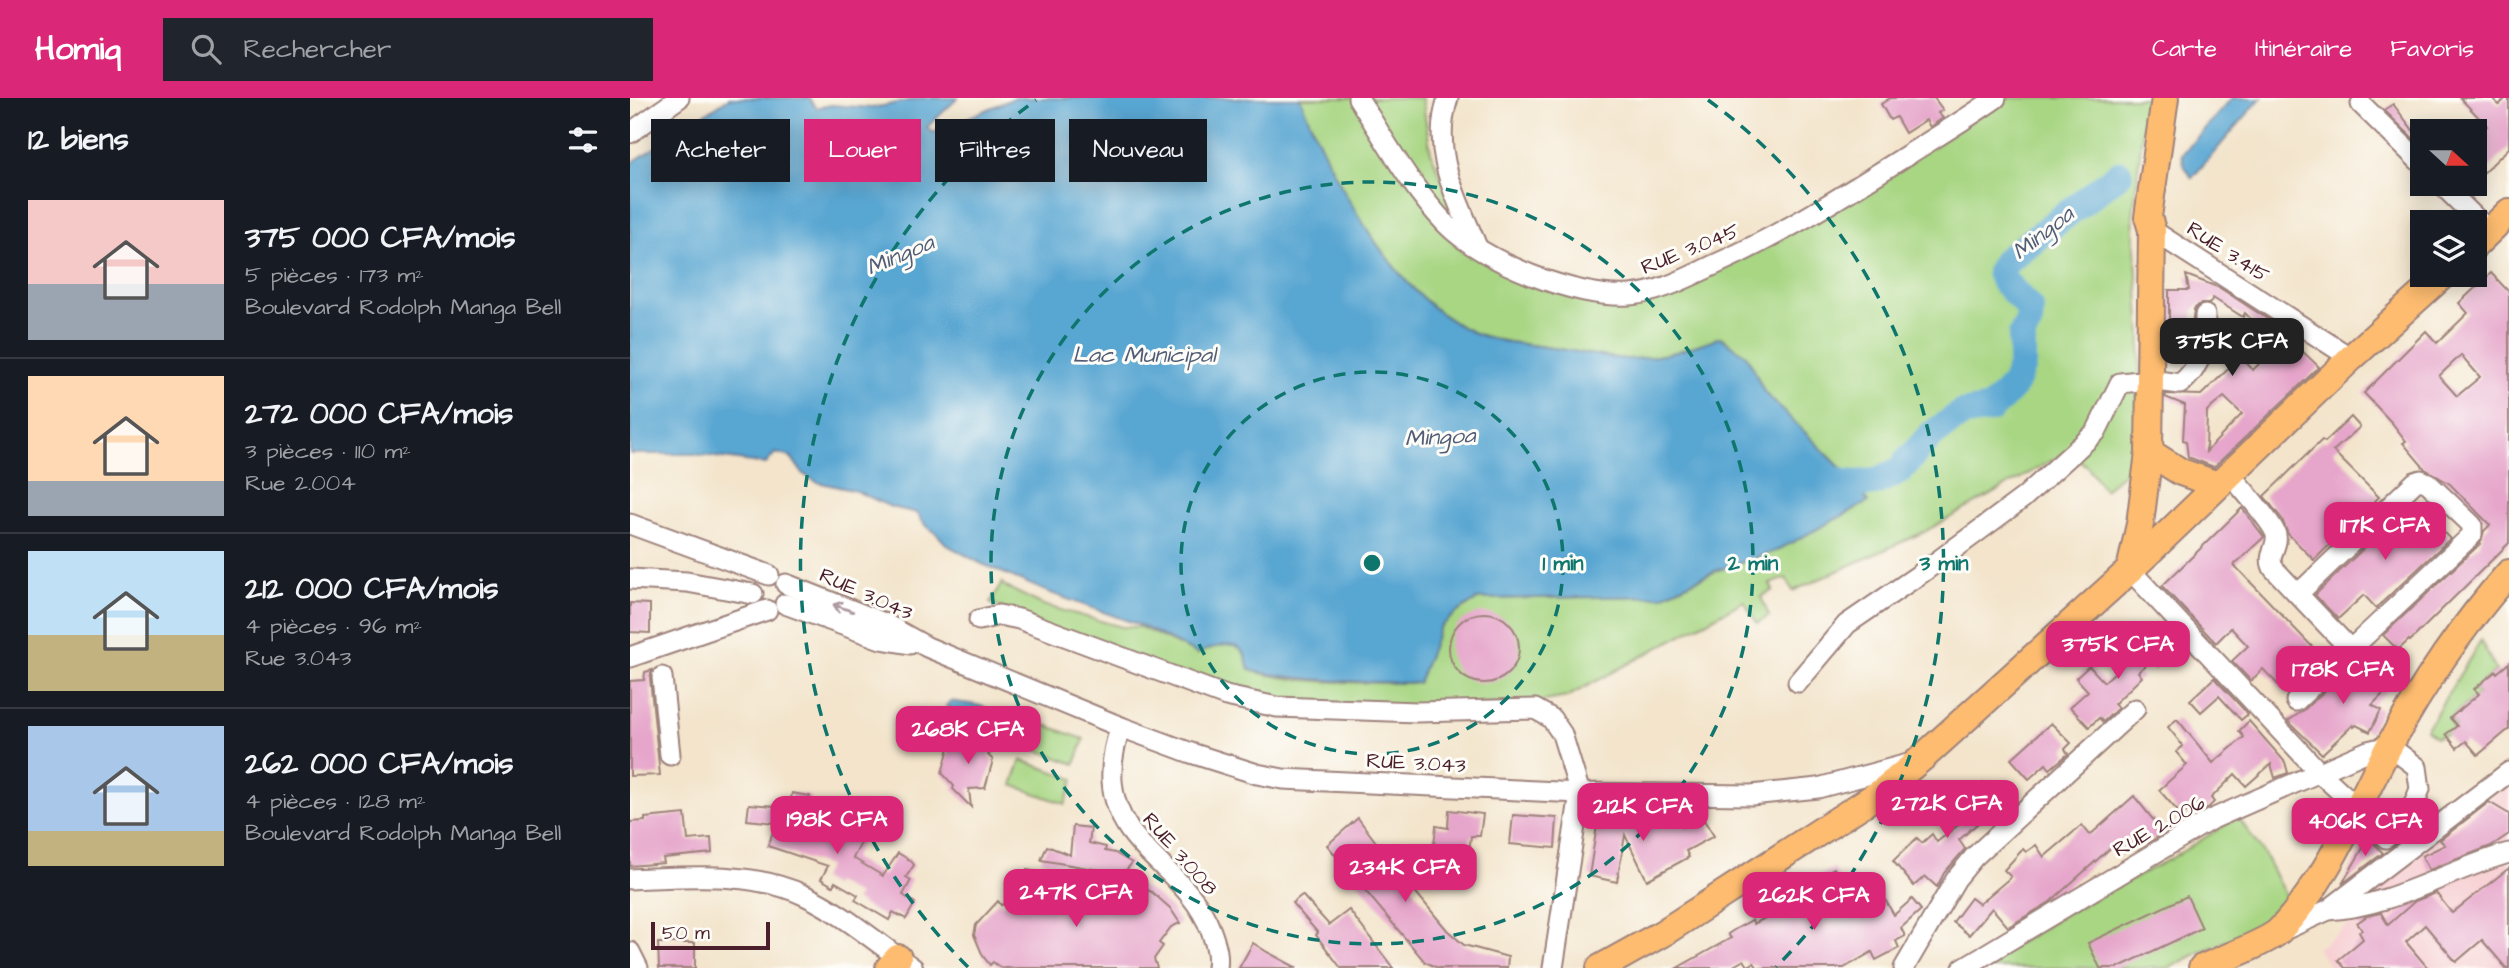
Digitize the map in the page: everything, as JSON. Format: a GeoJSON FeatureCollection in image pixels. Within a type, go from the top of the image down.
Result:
{"type":"FeatureCollection","features":[{"type":"Feature","properties":{"kind":"main road"},"geometry":{"type":"LineString","coordinates":[[2130,570],[2140,524],[2149,453],[2152,230],[2148,217],[2165,98]]}},
{"type":"Feature","properties":{"kind":"main road"},"geometry":{"type":"LineString","coordinates":[[1600,968],[1663,933],[1881,792],[2130,570],[2351,358],[2430,287]]}},
{"type":"Feature","properties":{"kind":"main road"},"geometry":{"type":"LineString","coordinates":[[2149,453],[2181,472],[2224,480]]}},
{"type":"Feature","properties":{"kind":"main road"},"geometry":{"type":"LineString","coordinates":[[2202,968],[2277,933],[2309,893],[2389,746],[2437,668],[2491,593],[2509,573]]}},
{"type":"Feature","properties":{"kind":"main road"},"geometry":{"type":"LineString","coordinates":[[1621,968],[1663,933]]}},
{"type":"Feature","properties":{"kind":"street"},"geometry":{"type":"LineString","coordinates":[[630,133],[679,98]]}},
{"type":"Feature","properties":{"kind":"street","name":"RUE 3.045"},"geometry":{"type":"LineString","coordinates":[[1358,98],[1416,188],[1447,225],[1477,248],[1491,257],[1579,292],[1630,295],[1660,289],[1759,245],[1996,98]]}},
{"type":"Feature","properties":{"kind":"street"},"geometry":{"type":"LineString","coordinates":[[1448,98],[1440,138],[1447,176],[1477,248]]}},
{"type":"Feature","properties":{"kind":"street"},"geometry":{"type":"LineString","coordinates":[[2361,104],[2410,152]]}},
{"type":"Feature","properties":{"kind":"street"},"geometry":{"type":"LineString","coordinates":[[2458,196],[2498,225]]}},
{"type":"Feature","properties":{"kind":"street","name":"RUE 3.415"},"geometry":{"type":"LineString","coordinates":[[2152,230],[2351,358]]}},
{"type":"Feature","properties":{"kind":"street"},"geometry":{"type":"LineString","coordinates":[[1798,682],[1847,624],[2023,498],[2096,432],[2120,383],[2150,380],[2180,384],[2191,375],[2202,356],[2205,315]]}},
{"type":"Feature","properties":{"kind":"street"},"geometry":{"type":"LineString","coordinates":[[2224,480],[2275,531],[2270,563],[2350,649]]}},
{"type":"Feature","properties":{"kind":"street"},"geometry":{"type":"LineString","coordinates":[[2296,701],[2472,534],[2472,525],[2428,482],[2415,482],[2299,593]]}},
{"type":"Feature","properties":{"kind":"street","name":"RUE 3.043"},"geometry":{"type":"LineString","coordinates":[[630,524],[690,544],[884,623],[927,647],[1121,727],[1231,766],[1283,779],[1580,793],[1751,795],[1818,788],[1880,774],[1922,758]]}},
{"type":"Feature","properties":{"kind":"street"},"geometry":{"type":"LineString","coordinates":[[690,544],[762,600]]}},
{"type":"Feature","properties":{"kind":"street"},"geometry":{"type":"LineString","coordinates":[[2130,570],[2320,773],[2357,807]]}},
{"type":"Feature","properties":{"kind":"street"},"geometry":{"type":"LineString","coordinates":[[630,579],[687,582],[762,600]]}},
{"type":"Feature","properties":{"kind":"street"},"geometry":{"type":"LineString","coordinates":[[630,657],[736,621],[762,600],[788,591],[778,580],[759,580],[762,600]]}},
{"type":"Feature","properties":{"kind":"street","name":"RUE 3.043"},"geometry":{"type":"LineString","coordinates":[[762,600],[881,639],[927,647]]}},
{"type":"Feature","properties":{"kind":"street"},"geometry":{"type":"LineString","coordinates":[[979,620],[999,615],[1019,619],[1226,695],[1277,707],[1417,712],[1535,709],[1551,718],[1562,734],[1580,793],[1553,968]]}},
{"type":"Feature","properties":{"kind":"street"},"geometry":{"type":"LineString","coordinates":[[662,677],[670,755]]}},
{"type":"Feature","properties":{"kind":"street"},"geometry":{"type":"LineString","coordinates":[[1903,968],[1956,879],[1973,857],[2135,709]]}},
{"type":"Feature","properties":{"kind":"street","name":"RUE 3.008"},"geometry":{"type":"LineString","coordinates":[[1121,727],[1112,767],[1116,809],[1136,840],[1180,881],[1198,906],[1219,953],[1217,968]]}},
{"type":"Feature","properties":{"kind":"street"},"geometry":{"type":"LineString","coordinates":[[2386,838],[2414,804],[2420,789],[2417,767],[2389,746]]}},
{"type":"Feature","properties":{"kind":"street","name":"RUE 2.006"},"geometry":{"type":"LineString","coordinates":[[1963,968],[2210,820],[2368,751],[2389,746]]}},
{"type":"Feature","properties":{"kind":"street"},"geometry":{"type":"LineString","coordinates":[[2277,933],[2328,910],[2509,772]]}},
{"type":"Feature","properties":{"kind":"street"},"geometry":{"type":"LineString","coordinates":[[2328,910],[2354,909],[2382,901],[2509,853]]}},
{"type":"Feature","properties":{"kind":"street"},"geometry":{"type":"LineString","coordinates":[[630,879],[745,878],[783,887],[805,895],[826,908],[900,965]]}},
{"type":"Feature","properties":{"kind":"street"},"geometry":{"type":"LineString","coordinates":[[630,952],[638,968]]}},
{"type":"Feature","properties":{"kind":"shaded area"},"geometry":{"type":"Polygon","coordinates":[[[2509,784],[2509,968],[2332,968],[2316,949],[2356,919],[2359,897],[2509,784]]]}},
{"type":"Feature","properties":{"kind":"green space"},"geometry":{"type":"Polygon","coordinates":[[[1300,98],[1422,98],[1431,153],[1448,194],[1497,260],[1632,299],[1709,271],[1992,98],[2146,98],[2133,215],[2141,337],[2134,465],[2104,490],[2087,466],[2067,452],[1924,532],[1793,591],[1786,578],[1770,584],[1773,590],[1761,597],[1769,616],[1757,623],[1744,601],[1567,697],[1539,702],[1420,707],[1280,702],[1231,692],[1072,639],[990,603],[1002,583],[1043,605],[1122,627],[1140,627],[1198,654],[1224,645],[1237,647],[1246,656],[1250,668],[1257,672],[1315,681],[1418,683],[1439,627],[1478,599],[1662,596],[1868,502],[1857,484],[1764,392],[1747,356],[1721,337],[1663,355],[1627,359],[1491,338],[1470,331],[1442,314],[1415,290],[1390,262],[1367,230],[1329,162],[1300,98]]]}},
{"type":"Feature","properties":{"kind":"green space"},"geometry":{"type":"Polygon","coordinates":[[[2481,640],[2496,671],[2474,689],[2479,694],[2450,718],[2457,726],[2447,734],[2436,737],[2426,730],[2481,640]]]}},
{"type":"Feature","properties":{"kind":"green space"},"geometry":{"type":"Polygon","coordinates":[[[1031,720],[1084,739],[1075,764],[1022,745],[1031,720]]]}},
{"type":"Feature","properties":{"kind":"green space"},"geometry":{"type":"Polygon","coordinates":[[[1021,760],[1074,779],[1065,804],[1012,785],[1021,760]]]}},
{"type":"Feature","properties":{"kind":"green space"},"geometry":{"type":"Polygon","coordinates":[[[2238,817],[2264,854],[2289,902],[2264,926],[2169,968],[1978,968],[2070,911],[2172,858],[2238,817]]]}},
{"type":"Feature","properties":{"kind":"water","name":"Lac Municipal"},"geometry":{"type":"Polygon","coordinates":[[[729,98],[809,98],[816,108],[831,105],[872,108],[923,98],[958,98],[927,127],[932,133],[935,132],[935,182],[1055,182],[1055,119],[965,119],[1014,98],[1300,98],[1329,162],[1367,230],[1415,290],[1442,314],[1470,331],[1491,338],[1627,359],[1663,355],[1720,337],[1747,356],[1764,392],[1857,484],[1868,502],[1776,551],[1715,571],[1662,596],[1478,599],[1440,627],[1418,683],[1356,682],[1253,671],[1249,669],[1242,651],[1231,645],[1198,654],[1142,626],[1048,592],[980,563],[947,545],[925,525],[917,513],[891,507],[856,491],[817,482],[803,474],[791,457],[775,453],[766,464],[694,454],[630,454],[630,164],[651,150],[651,182],[790,182],[790,119],[698,119],[729,98]]]}},
{"type":"Feature","properties":{"kind":"water"},"geometry":{"type":"Polygon","coordinates":[[[2232,98],[2261,98],[2192,178],[2184,165],[2182,154],[2232,98]]]}},
{"type":"Feature","properties":{"kind":"water"},"geometry":{"type":"Polygon","coordinates":[[[950,701],[991,710],[997,714],[993,728],[979,726],[957,715],[946,706],[950,701]]]}},
{"type":"Feature","properties":{"kind":"building"},"geometry":{"type":"Polygon","coordinates":[[[1890,98],[1934,98],[1943,110],[1938,113],[1943,118],[1930,127],[1926,120],[1905,133],[1896,117],[1890,120],[1881,104],[1890,98]]]}},
{"type":"Feature","properties":{"kind":"building"},"geometry":{"type":"Polygon","coordinates":[[[2460,98],[2492,98],[2499,105],[2509,98],[2509,148],[2487,169],[2487,119],[2480,119],[2460,98]]]}},
{"type":"Feature","properties":{"kind":"building"},"geometry":{"type":"Polygon","coordinates":[[[2393,104],[2410,126],[2410,135],[2384,110],[2393,104]]]}},
{"type":"Feature","properties":{"kind":"building"},"geometry":{"type":"Polygon","coordinates":[[[2491,273],[2509,292],[2509,543],[2398,650],[2383,635],[2480,544],[2484,531],[2490,525],[2450,484],[2425,469],[2403,443],[2406,441],[2392,423],[2364,393],[2426,331],[2437,343],[2468,313],[2459,303],[2476,287],[2487,287],[2487,277],[2491,273]],[[2461,355],[2439,376],[2457,396],[2480,377],[2461,355]]]}},
{"type":"Feature","properties":{"kind":"building"},"geometry":{"type":"Polygon","coordinates":[[[2186,275],[2220,288],[2272,322],[2319,367],[2214,467],[2188,457],[2186,441],[2183,440],[2185,405],[2165,397],[2166,394],[2201,395],[2241,357],[2253,370],[2276,346],[2245,313],[2243,317],[2213,298],[2209,304],[2200,304],[2194,309],[2189,352],[2169,352],[2169,290],[2189,290],[2186,275]],[[2224,397],[2207,411],[2206,452],[2242,414],[2224,397]]]}},
{"type":"Feature","properties":{"kind":"building"},"geometry":{"type":"Polygon","coordinates":[[[2351,417],[2360,427],[2333,451],[2379,497],[2314,560],[2288,534],[2282,519],[2264,496],[2322,440],[2325,442],[2351,417]]]}},
{"type":"Feature","properties":{"kind":"building"},"geometry":{"type":"Polygon","coordinates":[[[2414,500],[2450,539],[2376,608],[2364,595],[2338,619],[2315,595],[2414,500]]]}},
{"type":"Feature","properties":{"kind":"building"},"geometry":{"type":"Polygon","coordinates":[[[2242,508],[2264,537],[2234,565],[2323,658],[2287,694],[2263,669],[2251,681],[2232,661],[2248,646],[2231,628],[2216,643],[2162,586],[2242,508]]]}},
{"type":"Feature","properties":{"kind":"building"},"geometry":{"type":"Polygon","coordinates":[[[630,603],[650,604],[650,633],[630,632],[630,603]]]}},
{"type":"Feature","properties":{"kind":"building"},"geometry":{"type":"Polygon","coordinates":[[[1484,613],[1509,623],[1519,648],[1509,673],[1484,683],[1459,673],[1449,648],[1459,623],[1484,613]]]}},
{"type":"Feature","properties":{"kind":"building"},"geometry":{"type":"Polygon","coordinates":[[[2156,631],[2175,653],[2159,666],[2153,659],[2138,672],[2142,677],[2114,704],[2118,708],[2103,722],[2099,718],[2089,727],[2070,707],[2088,691],[2076,678],[2089,666],[2104,682],[2123,665],[2121,662],[2156,631]]]}},
{"type":"Feature","properties":{"kind":"building"},"geometry":{"type":"Polygon","coordinates":[[[2364,654],[2392,685],[2372,705],[2381,710],[2370,732],[2353,725],[2322,754],[2288,721],[2304,710],[2364,654]]]}},
{"type":"Feature","properties":{"kind":"building"},"geometry":{"type":"Polygon","coordinates":[[[2509,663],[2509,729],[2478,755],[2466,741],[2457,748],[2446,734],[2457,726],[2450,718],[2479,694],[2474,689],[2509,663]]]}},
{"type":"Feature","properties":{"kind":"building"},"geometry":{"type":"Polygon","coordinates":[[[652,670],[650,678],[660,775],[630,776],[630,681],[644,680],[645,672],[652,670]]]}},
{"type":"Feature","properties":{"kind":"building"},"geometry":{"type":"Polygon","coordinates":[[[2214,678],[2248,714],[2241,720],[2219,696],[2201,712],[2190,700],[2214,678]]]}},
{"type":"Feature","properties":{"kind":"building"},"geometry":{"type":"Polygon","coordinates":[[[2177,719],[2213,763],[2244,737],[2239,731],[2249,721],[2285,762],[2288,773],[2275,778],[2271,764],[2246,786],[2235,774],[2211,798],[2214,802],[2208,808],[2202,811],[2195,803],[2182,816],[2159,790],[2187,765],[2176,752],[2183,746],[2168,727],[2177,719]]]}},
{"type":"Feature","properties":{"kind":"building"},"geometry":{"type":"Polygon","coordinates":[[[2051,723],[2071,743],[2065,749],[2068,754],[2050,769],[2046,764],[2029,779],[2011,759],[2051,723]]]}},
{"type":"Feature","properties":{"kind":"building"},"geometry":{"type":"Polygon","coordinates":[[[967,733],[967,737],[975,736],[993,751],[988,755],[993,760],[985,788],[969,789],[971,807],[942,773],[949,748],[954,747],[953,742],[967,733]]]}},
{"type":"Feature","properties":{"kind":"building"},"geometry":{"type":"Polygon","coordinates":[[[1983,783],[2000,802],[1997,806],[2002,812],[1992,820],[1987,815],[1959,840],[1965,849],[1944,873],[1937,887],[1925,876],[1914,886],[1893,861],[1917,838],[1922,843],[1932,834],[1937,842],[1963,821],[1953,809],[1983,783]]]}},
{"type":"Feature","properties":{"kind":"building"},"geometry":{"type":"Polygon","coordinates":[[[792,793],[810,796],[807,816],[850,833],[854,825],[867,832],[853,858],[883,876],[898,853],[911,861],[914,865],[906,877],[911,880],[903,895],[915,903],[906,919],[893,912],[889,920],[855,900],[858,895],[835,882],[833,886],[821,879],[828,866],[768,846],[776,823],[747,820],[749,804],[789,807],[792,793]]]}},
{"type":"Feature","properties":{"kind":"building"},"geometry":{"type":"Polygon","coordinates":[[[2134,796],[2164,833],[2148,843],[2142,836],[2124,852],[2116,843],[2050,902],[2008,927],[1992,908],[1969,935],[1953,922],[1971,898],[1979,904],[2011,877],[2004,870],[2023,849],[2026,852],[2036,845],[2044,857],[2082,825],[2090,835],[2134,796]]]}},
{"type":"Feature","properties":{"kind":"building"},"geometry":{"type":"Polygon","coordinates":[[[2489,802],[2509,814],[2509,834],[2491,846],[2429,870],[2422,856],[2445,845],[2440,840],[2489,802]]]}},
{"type":"Feature","properties":{"kind":"building"},"geometry":{"type":"Polygon","coordinates":[[[1600,806],[1661,823],[1675,815],[1682,827],[1702,817],[1714,836],[1686,851],[1689,857],[1647,880],[1625,835],[1617,882],[1589,876],[1600,806]]]}},
{"type":"Feature","properties":{"kind":"building"},"geometry":{"type":"Polygon","coordinates":[[[1449,810],[1483,814],[1480,836],[1471,836],[1468,859],[1433,856],[1436,826],[1448,828],[1449,810]]]}},
{"type":"Feature","properties":{"kind":"building"},"geometry":{"type":"Polygon","coordinates":[[[685,814],[688,840],[711,838],[712,853],[663,858],[664,863],[630,866],[630,822],[685,814]]]}},
{"type":"Feature","properties":{"kind":"building"},"geometry":{"type":"Polygon","coordinates":[[[1513,815],[1557,818],[1555,848],[1510,844],[1513,815]]]}},
{"type":"Feature","properties":{"kind":"building"},"geometry":{"type":"Polygon","coordinates":[[[1358,818],[1447,930],[1464,945],[1508,957],[1507,968],[1438,968],[1425,962],[1327,845],[1358,818]]]}},
{"type":"Feature","properties":{"kind":"building"},"geometry":{"type":"Polygon","coordinates":[[[1073,826],[1091,828],[1089,843],[1106,847],[1105,851],[1115,853],[1132,863],[1123,874],[1041,860],[1047,846],[1070,855],[1073,826]]]}},
{"type":"Feature","properties":{"kind":"building"},"geometry":{"type":"Polygon","coordinates":[[[2369,838],[2383,853],[2342,884],[2369,838]]]}},
{"type":"Feature","properties":{"kind":"building"},"geometry":{"type":"Polygon","coordinates":[[[1834,868],[1855,907],[1880,891],[1894,915],[1912,899],[1921,910],[1901,928],[1905,936],[1896,941],[1899,948],[1876,960],[1872,952],[1844,968],[1758,968],[1754,963],[1748,966],[1744,960],[1730,968],[1677,968],[1731,938],[1728,934],[1752,920],[1754,924],[1814,892],[1809,881],[1834,868]]]}},
{"type":"Feature","properties":{"kind":"building"},"geometry":{"type":"Polygon","coordinates":[[[2509,868],[2509,968],[2506,968],[2482,940],[2456,962],[2425,925],[2406,942],[2428,968],[2345,968],[2338,960],[2363,939],[2359,932],[2362,930],[2357,923],[2367,916],[2381,913],[2388,925],[2415,901],[2436,893],[2452,913],[2509,868]]]}},
{"type":"Feature","properties":{"kind":"building"},"geometry":{"type":"Polygon","coordinates":[[[1027,870],[1045,873],[1042,892],[1073,896],[1095,905],[1112,874],[1152,892],[1170,908],[1180,923],[1171,927],[1159,943],[1163,946],[1154,959],[1157,968],[1001,968],[993,962],[990,965],[974,935],[976,925],[998,901],[1001,905],[1024,898],[1027,870]]]}},
{"type":"Feature","properties":{"kind":"building"},"geometry":{"type":"Polygon","coordinates":[[[1302,895],[1329,925],[1349,910],[1393,968],[1341,968],[1316,935],[1318,933],[1292,903],[1302,895]]]}},
{"type":"Feature","properties":{"kind":"building"},"geometry":{"type":"Polygon","coordinates":[[[2187,896],[2202,928],[2117,968],[2100,968],[2088,943],[2187,896]]]}},
{"type":"Feature","properties":{"kind":"building"},"geometry":{"type":"Polygon","coordinates":[[[658,943],[695,943],[695,968],[659,968],[658,943]]]}},
{"type":"Feature","properties":{"kind":"building"},"geometry":{"type":"Polygon","coordinates":[[[1253,943],[1267,952],[1297,968],[1239,968],[1253,943]]]}},
{"type":"Feature","properties":{"kind":"waterway","name":"Mingoa"},"geometry":{"type":"LineString","coordinates":[[1821,481],[1857,484],[1875,482],[1899,471],[1930,436],[1961,414],[1991,409],[2014,385],[2022,365],[2022,335],[2029,322],[2030,309],[2004,281],[2000,272],[2007,260],[2119,174]]}}]}
